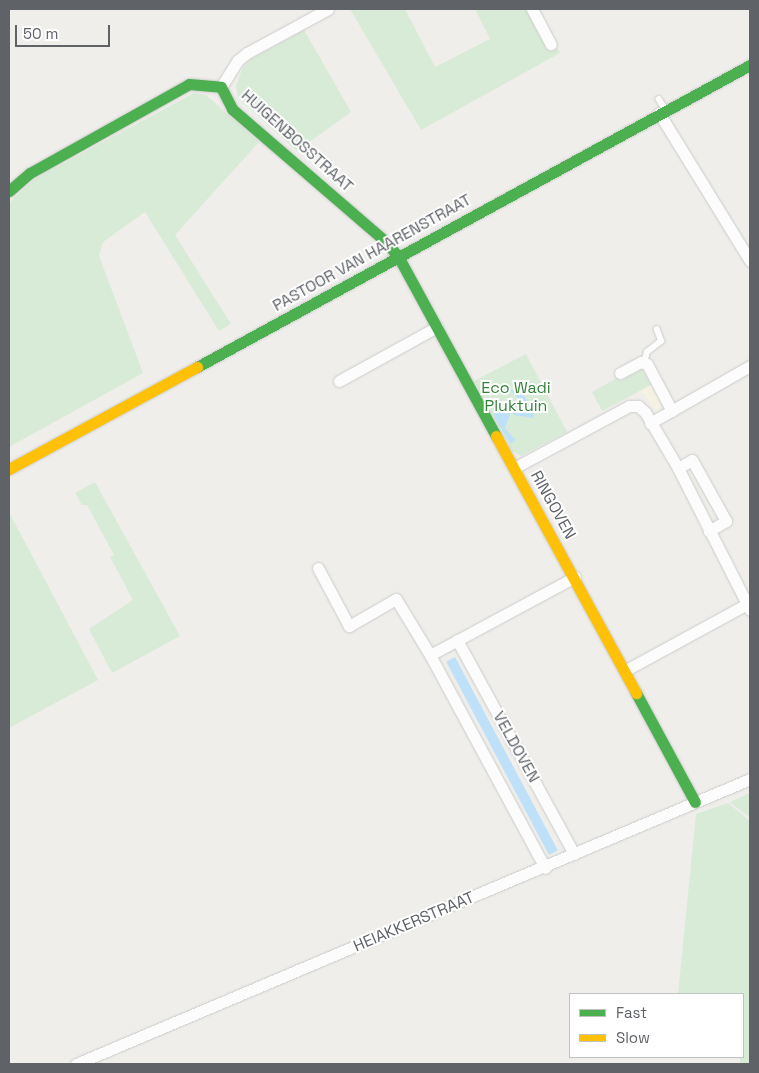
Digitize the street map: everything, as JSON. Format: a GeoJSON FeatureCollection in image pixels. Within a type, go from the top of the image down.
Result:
{"type":"FeatureCollection","features":[{"type":"Feature","properties":{"kind":"street"},"geometry":{"type":"LineString","coordinates":[[532,9],[551,44]]}},
{"type":"Feature","properties":{"kind":"street"},"geometry":{"type":"LineString","coordinates":[[221,87],[237,61],[247,53],[324,10]]}},
{"type":"Feature","properties":{"kind":"street","name":"PASTOOR VAN HAARENSTRAAT"},"geometry":{"type":"LineString","coordinates":[[9,469],[750,65]]}},
{"type":"Feature","properties":{"kind":"street","name":"HUIGENBOSSTRAAT"},"geometry":{"type":"LineString","coordinates":[[9,191],[30,173],[189,84],[221,87],[232,109],[387,243],[399,258],[514,468]]}},
{"type":"Feature","properties":{"kind":"street"},"geometry":{"type":"LineString","coordinates":[[662,112],[750,261]]}},
{"type":"Feature","properties":{"kind":"street"},"geometry":{"type":"LineString","coordinates":[[339,381],[437,327]]}},
{"type":"Feature","properties":{"kind":"street"},"geometry":{"type":"LineString","coordinates":[[620,373],[644,363],[672,411]]}},
{"type":"Feature","properties":{"kind":"street"},"geometry":{"type":"LineString","coordinates":[[650,422],[750,366]]}},
{"type":"Feature","properties":{"kind":"street","name":"RINGOVEN"},"geometry":{"type":"LineString","coordinates":[[626,670],[749,607],[678,468],[645,412],[638,406],[629,406],[514,468],[626,670],[695,802]]}},
{"type":"Feature","properties":{"kind":"street"},"geometry":{"type":"LineString","coordinates":[[678,468],[692,460],[726,521],[709,531]]}},
{"type":"Feature","properties":{"kind":"street","name":"VELDOVEN"},"geometry":{"type":"LineString","coordinates":[[318,568],[349,626],[396,599],[430,655],[545,868]]}},
{"type":"Feature","properties":{"kind":"street"},"geometry":{"type":"LineString","coordinates":[[430,655],[575,578]]}},
{"type":"Feature","properties":{"kind":"street","name":"VELDOVEN"},"geometry":{"type":"LineString","coordinates":[[457,640],[574,854]]}},
{"type":"Feature","properties":{"kind":"street","name":"HEIAKKERSTRAAT"},"geometry":{"type":"LineString","coordinates":[[76,1064],[545,868],[750,779]]}},
{"type":"Feature","properties":{"kind":"lane"},"geometry":{"type":"LineString","coordinates":[[659,99],[662,112]]}},
{"type":"Feature","properties":{"kind":"lane"},"geometry":{"type":"LineString","coordinates":[[644,363],[647,352],[661,341],[657,330]]}},
{"type":"Feature","properties":{"kind":"green space"},"geometry":{"type":"Polygon","coordinates":[[[350,9],[405,9],[435,67],[490,39],[475,9],[536,9],[560,53],[421,130],[350,9]]]}},
{"type":"Feature","properties":{"kind":"green space"},"geometry":{"type":"Polygon","coordinates":[[[304,30],[351,112],[297,151],[238,98],[236,86],[243,67],[251,59],[304,30]]]}},
{"type":"Feature","properties":{"kind":"green space"},"geometry":{"type":"Polygon","coordinates":[[[194,93],[206,95],[259,142],[175,235],[231,324],[219,331],[145,212],[103,242],[99,256],[143,373],[9,447],[9,203],[35,179],[194,93]]]}},
{"type":"Feature","properties":{"kind":"green space","name":"Eco Wadi Pluktuin"},"geometry":{"type":"Polygon","coordinates":[[[526,354],[567,432],[521,456],[512,451],[474,381],[526,354]]]}},
{"type":"Feature","properties":{"kind":"green space"},"geometry":{"type":"Polygon","coordinates":[[[638,368],[642,369],[651,385],[602,411],[592,392],[617,378],[620,381],[639,371],[638,368]]]}},
{"type":"Feature","properties":{"kind":"green space"},"geometry":{"type":"Polygon","coordinates":[[[95,482],[180,636],[112,673],[89,629],[133,600],[110,557],[114,555],[87,505],[82,505],[75,493],[95,482]]]}},
{"type":"Feature","properties":{"kind":"green space"},"geometry":{"type":"Polygon","coordinates":[[[9,512],[98,680],[9,728],[9,512]]]}},
{"type":"Feature","properties":{"kind":"green space"},"geometry":{"type":"Polygon","coordinates":[[[750,793],[750,818],[730,802],[750,793]]]}},
{"type":"Feature","properties":{"kind":"green space"},"geometry":{"type":"Polygon","coordinates":[[[728,803],[750,821],[750,1064],[740,1064],[740,1058],[744,1058],[744,993],[678,993],[696,814],[728,803]]]}},
{"type":"Feature","properties":{"kind":"sand"},"geometry":{"type":"Polygon","coordinates":[[[651,385],[662,404],[657,412],[643,393],[638,392],[651,385]]]}},
{"type":"Feature","properties":{"kind":"water"},"geometry":{"type":"Polygon","coordinates":[[[507,387],[525,397],[534,413],[533,418],[514,415],[512,411],[522,408],[523,404],[512,392],[498,391],[507,387]]]}},
{"type":"Feature","properties":{"kind":"water"},"geometry":{"type":"Polygon","coordinates":[[[492,404],[505,408],[510,414],[505,428],[515,440],[511,444],[495,418],[492,404]]]}},
{"type":"Feature","properties":{"kind":"water"},"geometry":{"type":"Polygon","coordinates":[[[455,657],[558,850],[549,855],[446,662],[455,657]]]}},
{"type":"Feature","properties":{"kind":"traffic: fast"},"geometry":{"type":"LineString","coordinates":[[197,367],[750,65]]}},
{"type":"Feature","properties":{"kind":"traffic: fast"},"geometry":{"type":"LineString","coordinates":[[9,191],[30,173],[189,84],[221,87],[232,109],[387,243],[399,258],[496,436]]}},
{"type":"Feature","properties":{"kind":"traffic: fast"},"geometry":{"type":"LineString","coordinates":[[636,693],[695,802]]}},
{"type":"Feature","properties":{"kind":"traffic: slow"},"geometry":{"type":"LineString","coordinates":[[9,469],[197,367]]}},
{"type":"Feature","properties":{"kind":"traffic: slow"},"geometry":{"type":"LineString","coordinates":[[496,436],[636,693]]}}]}
